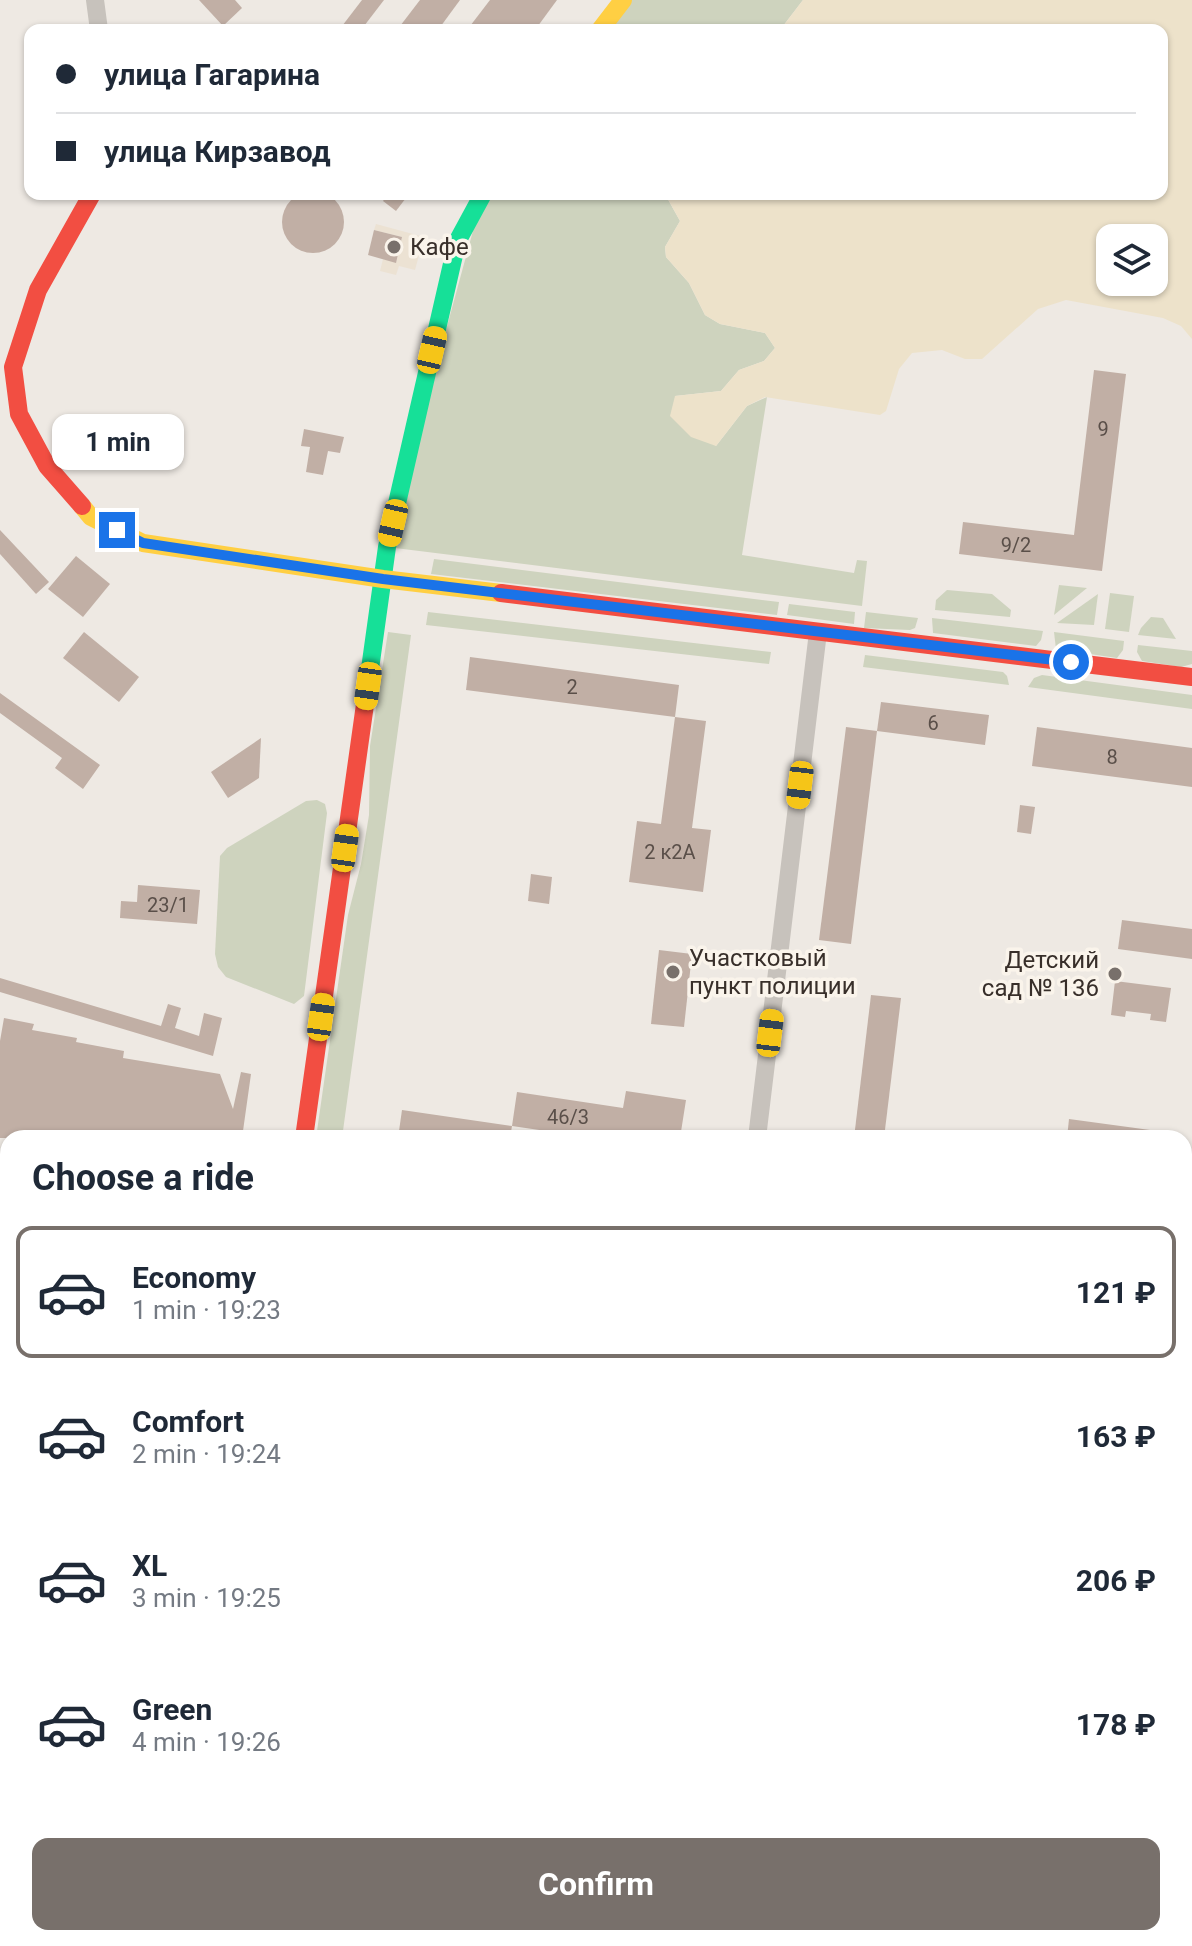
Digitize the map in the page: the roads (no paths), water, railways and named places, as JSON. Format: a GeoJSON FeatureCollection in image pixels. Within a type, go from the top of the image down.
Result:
{"type":"FeatureCollection","features":[{"type":"Feature","properties":{"kind":"street"},"geometry":{"type":"LineString","coordinates":[[95,0],[98,24]]}},
{"type":"Feature","properties":{"kind":"street"},"geometry":{"type":"LineString","coordinates":[[605,24],[623,0]]}},
{"type":"Feature","properties":{"kind":"street"},"geometry":{"type":"LineString","coordinates":[[89,200],[38,290],[13,367],[19,414],[47,466],[91,517],[143,543],[383,579],[1192,677]]}},
{"type":"Feature","properties":{"kind":"street"},"geometry":{"type":"LineString","coordinates":[[305,1130],[387,547],[457,242],[480,200]]}},
{"type":"Feature","properties":{"kind":"street"},"geometry":{"type":"LineString","coordinates":[[758,1130],[818,632]]}},
{"type":"Feature","properties":{"kind":"place","name":"Кафе"},"geometry":{"type":"Point","coordinates":[394,247]}},
{"type":"Feature","properties":{"kind":"place","name":"Участковый пункт полиции"},"geometry":{"type":"Point","coordinates":[673,972]}},
{"type":"Feature","properties":{"kind":"place","name":"Детский сад № 136"},"geometry":{"type":"Point","coordinates":[1115,974]}}]}
